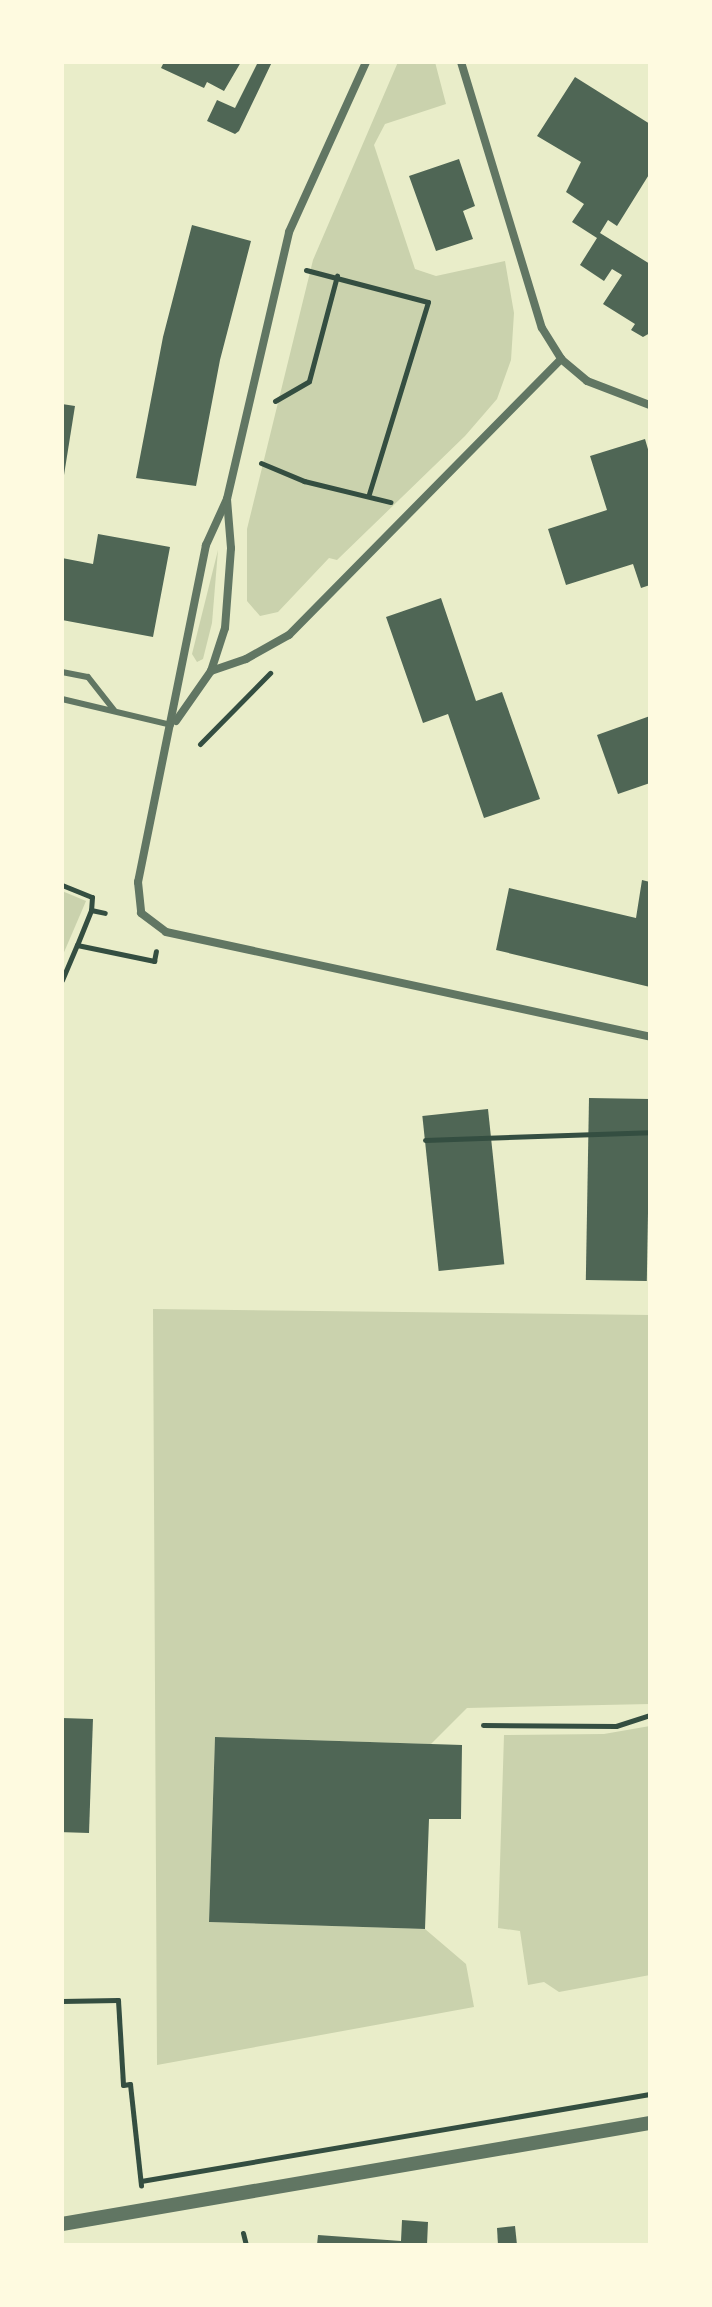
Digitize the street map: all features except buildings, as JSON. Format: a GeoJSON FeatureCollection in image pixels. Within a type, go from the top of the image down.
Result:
{"type":"FeatureCollection","features":[{"type":"Feature","properties":{"kind":"street"},"geometry":{"type":"LineString","coordinates":[[366,62],[289,232],[227,499],[206,545],[173,725],[138,882],[137,903],[147,920],[166,932],[650,1037]]}},
{"type":"Feature","properties":{"kind":"street"},"geometry":{"type":"LineString","coordinates":[[461,62],[533,302],[561,359],[600,388],[650,405]]}},
{"type":"Feature","properties":{"kind":"street"},"geometry":{"type":"LineString","coordinates":[[211,671],[246,659],[289,635],[561,359]]}},
{"type":"Feature","properties":{"kind":"street"},"geometry":{"type":"LineString","coordinates":[[173,725],[211,671],[225,628],[231,548],[227,499]]}},
{"type":"Feature","properties":{"kind":"street"},"geometry":{"type":"LineString","coordinates":[[62,2224],[650,2123]]}},
{"type":"Feature","properties":{"kind":"lane"},"geometry":{"type":"LineString","coordinates":[[62,672],[88,677],[114,711]]}},
{"type":"Feature","properties":{"kind":"lane"},"geometry":{"type":"LineString","coordinates":[[62,699],[173,725]]}},
{"type":"Feature","properties":{"kind":"path"},"geometry":{"type":"LineString","coordinates":[[306,270],[428,302],[369,494]]}},
{"type":"Feature","properties":{"kind":"path"},"geometry":{"type":"LineString","coordinates":[[275,401],[299,391],[315,369],[337,276]]}},
{"type":"Feature","properties":{"kind":"path"},"geometry":{"type":"LineString","coordinates":[[261,463],[304,481],[369,494],[410,511]]}},
{"type":"Feature","properties":{"kind":"path"},"geometry":{"type":"LineString","coordinates":[[62,885],[92,897],[91,910],[62,980]]}},
{"type":"Feature","properties":{"kind":"path"},"geometry":{"type":"LineString","coordinates":[[91,910],[105,913]]}},
{"type":"Feature","properties":{"kind":"path"},"geometry":{"type":"LineString","coordinates":[[77,945],[154,961]]}},
{"type":"Feature","properties":{"kind":"path"},"geometry":{"type":"LineString","coordinates":[[425,1140],[650,1132]]}},
{"type":"Feature","properties":{"kind":"path"},"geometry":{"type":"LineString","coordinates":[[483,1725],[616,1726],[650,1715]]}},
{"type":"Feature","properties":{"kind":"path"},"geometry":{"type":"LineString","coordinates":[[62,2001],[118,2000],[123,2085],[130,2084],[141,2184],[650,2094]]}},
{"type":"Feature","properties":{"kind":"path"},"geometry":{"type":"LineString","coordinates":[[243,2233],[246,2245]]}},
{"type":"Feature","properties":{"kind":"green space"},"geometry":{"type":"Polygon","coordinates":[[[398,62],[435,62],[446,104],[385,124],[374,145],[415,269],[436,276],[505,261],[514,313],[511,360],[497,399],[465,436],[337,560],[329,558],[278,612],[260,616],[247,601],[247,529],[313,260],[398,62]]]}},
{"type":"Feature","properties":{"kind":"green space"},"geometry":{"type":"Polygon","coordinates":[[[218,550],[212,623],[203,659],[197,662],[192,654],[218,550]]]}},
{"type":"Feature","properties":{"kind":"green space"},"geometry":{"type":"Polygon","coordinates":[[[62,891],[86,901],[62,957],[62,891]]]}},
{"type":"Feature","properties":{"kind":"green space"},"geometry":{"type":"Polygon","coordinates":[[[153,1309],[650,1315],[650,1704],[467,1708],[431,1744],[215,1737],[209,1922],[425,1929],[466,1964],[474,2007],[157,2065],[153,1309]]]}},
{"type":"Feature","properties":{"kind":"green space"},"geometry":{"type":"Polygon","coordinates":[[[650,1726],[650,1975],[559,1992],[544,1982],[528,1985],[520,1931],[498,1928],[504,1735],[604,1734],[650,1726]]]}}]}
